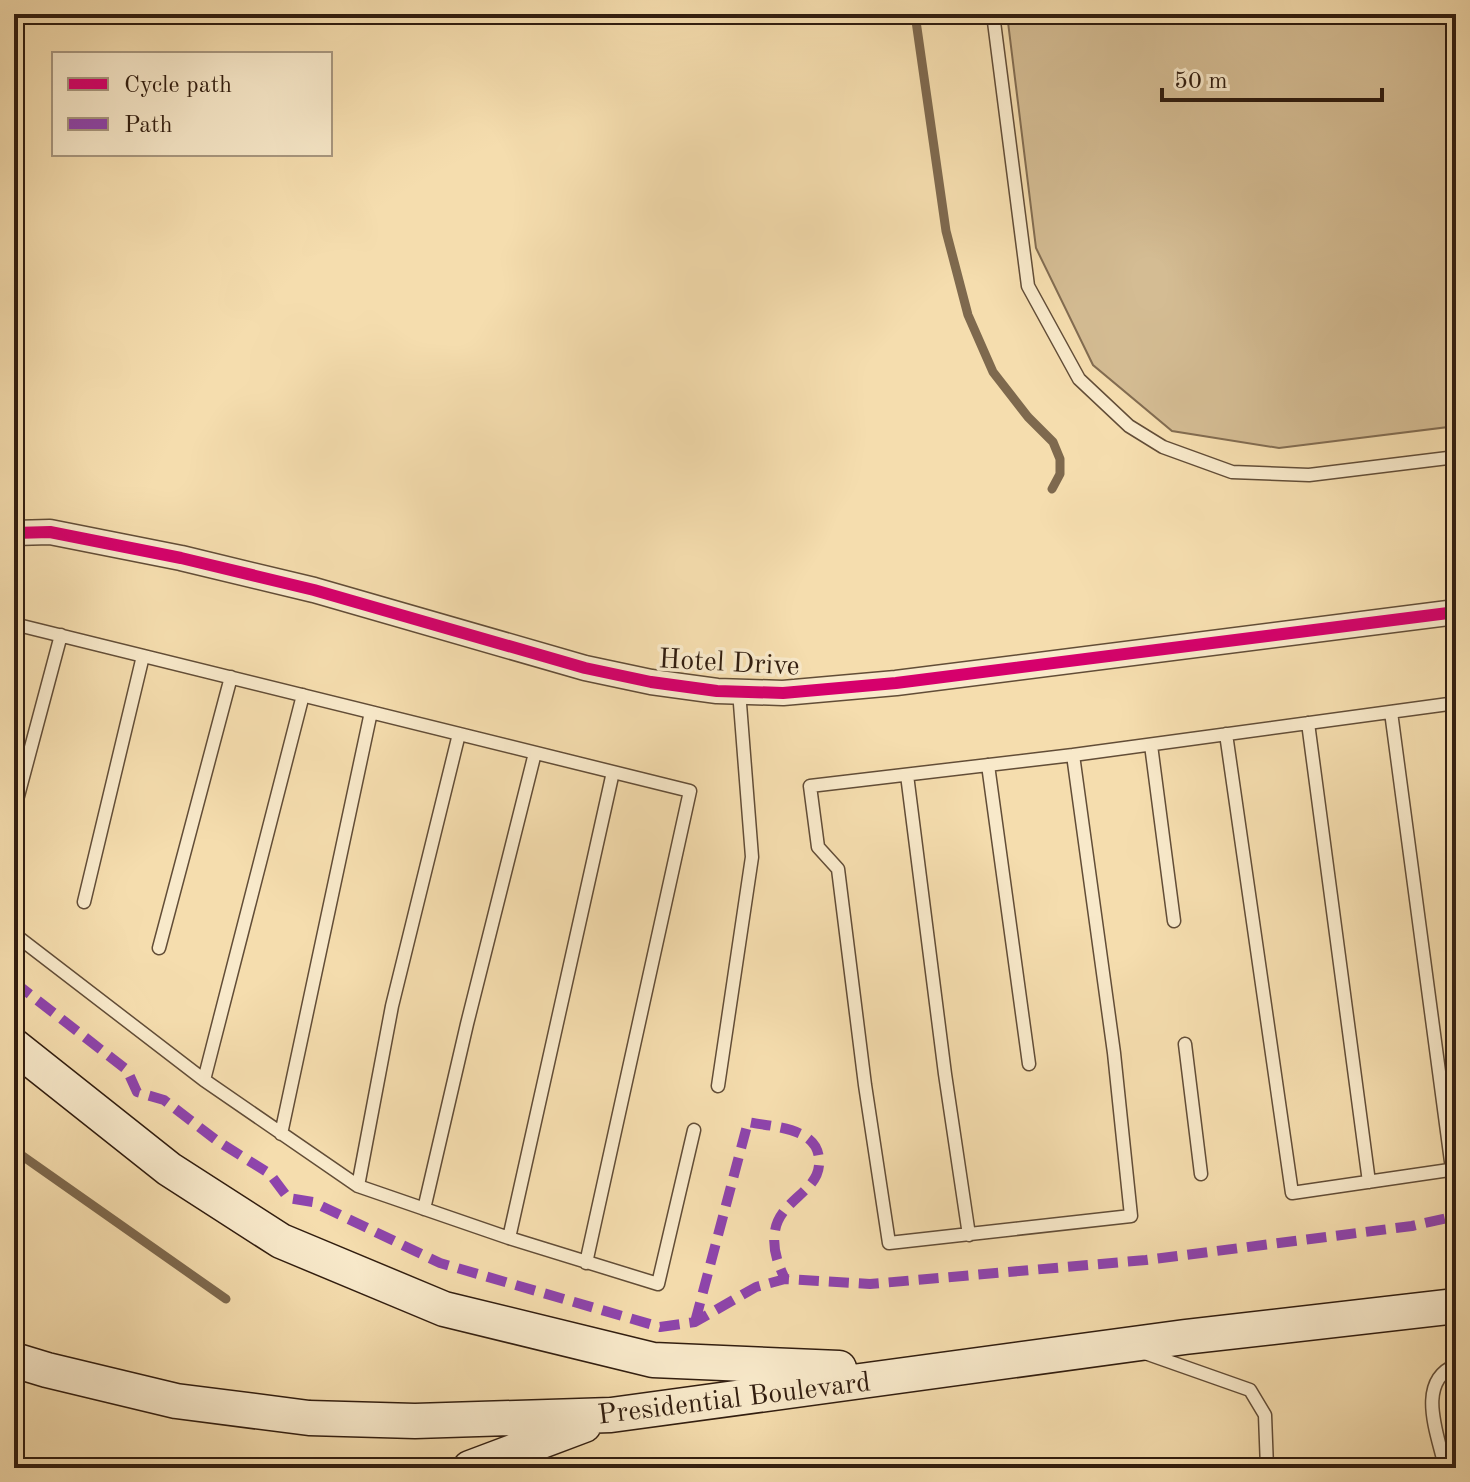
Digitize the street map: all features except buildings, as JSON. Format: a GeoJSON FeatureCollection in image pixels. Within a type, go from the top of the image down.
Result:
{"type":"FeatureCollection","features":[{"type":"Feature","properties":{"kind":"main road"},"geometry":{"type":"LineString","coordinates":[[14,1046],[169,1169],[281,1241],[444,1309],[653,1360],[928,1373]]}},
{"type":"Feature","properties":{"kind":"main road","name":"Presidential Boulevard"},"geometry":{"type":"LineString","coordinates":[[14,1360],[176,1401],[309,1418],[415,1421],[611,1415],[1125,1346],[1456,1306]]}},
{"type":"Feature","properties":{"kind":"main road"},"geometry":{"type":"LineString","coordinates":[[470,1468],[611,1415]]}},
{"type":"Feature","properties":{"kind":"street","name":"Hotel Drive"},"geometry":{"type":"LineString","coordinates":[[14,533],[50,532],[181,558],[314,590],[585,668],[651,682],[717,691],[783,693],[896,683],[1456,612]]}},
{"type":"Feature","properties":{"kind":"lane"},"geometry":{"type":"LineString","coordinates":[[993,14],[1028,286],[1079,379],[1129,426],[1163,447],[1232,472],[1309,475],[1456,457]]}},
{"type":"Feature","properties":{"kind":"lane"},"geometry":{"type":"LineString","coordinates":[[14,624],[690,791],[586,1263]]}},
{"type":"Feature","properties":{"kind":"lane"},"geometry":{"type":"LineString","coordinates":[[14,811],[61,635]]}},
{"type":"Feature","properties":{"kind":"lane"},"geometry":{"type":"LineString","coordinates":[[84,902],[143,656]]}},
{"type":"Feature","properties":{"kind":"lane"},"geometry":{"type":"LineString","coordinates":[[159,948],[231,677]]}},
{"type":"Feature","properties":{"kind":"lane"},"geometry":{"type":"LineString","coordinates":[[718,1086],[752,857],[739,691]]}},
{"type":"Feature","properties":{"kind":"lane"},"geometry":{"type":"LineString","coordinates":[[204,1080],[303,695]]}},
{"type":"Feature","properties":{"kind":"lane"},"geometry":{"type":"LineString","coordinates":[[1073,755],[1114,1053],[1131,1216],[889,1243],[865,1085],[838,869],[818,847],[810,786],[1151,745],[1456,703]]}},
{"type":"Feature","properties":{"kind":"lane"},"geometry":{"type":"LineString","coordinates":[[281,1134],[371,712]]}},
{"type":"Feature","properties":{"kind":"lane"},"geometry":{"type":"LineString","coordinates":[[1226,734],[1292,1193],[1454,1169],[1391,712]]}},
{"type":"Feature","properties":{"kind":"lane"},"geometry":{"type":"LineString","coordinates":[[1308,723],[1369,1182]]}},
{"type":"Feature","properties":{"kind":"lane"},"geometry":{"type":"LineString","coordinates":[[358,1186],[392,1006],[459,734]]}},
{"type":"Feature","properties":{"kind":"lane"},"geometry":{"type":"LineString","coordinates":[[1151,745],[1174,921]]}},
{"type":"Feature","properties":{"kind":"lane"},"geometry":{"type":"LineString","coordinates":[[424,1209],[535,753]]}},
{"type":"Feature","properties":{"kind":"lane"},"geometry":{"type":"LineString","coordinates":[[988,765],[1029,1064]]}},
{"type":"Feature","properties":{"kind":"lane"},"geometry":{"type":"LineString","coordinates":[[509,1238],[613,772]]}},
{"type":"Feature","properties":{"kind":"lane"},"geometry":{"type":"LineString","coordinates":[[907,775],[969,1235]]}},
{"type":"Feature","properties":{"kind":"lane"},"geometry":{"type":"LineString","coordinates":[[14,934],[204,1080],[358,1186],[509,1238],[658,1284],[694,1130]]}},
{"type":"Feature","properties":{"kind":"lane"},"geometry":{"type":"LineString","coordinates":[[1185,1044],[1201,1174]]}},
{"type":"Feature","properties":{"kind":"lane"},"geometry":{"type":"LineString","coordinates":[[1125,1346],[1250,1390],[1265,1415],[1267,1468]]}},
{"type":"Feature","properties":{"kind":"lane"},"geometry":{"type":"LineString","coordinates":[[1456,1365],[1448,1368],[1434,1386],[1431,1410],[1441,1465],[1456,1456]]}},
{"type":"Feature","properties":{"kind":"shaded area"},"geometry":{"type":"Polygon","coordinates":[[[1007,14],[1456,14],[1456,426],[1279,448],[1172,431],[1093,365],[1036,248],[1007,14]]]}},
{"type":"Feature","properties":{"kind":"waterway"},"geometry":{"type":"LineString","coordinates":[[915,14],[946,231],[968,315],[993,372],[1028,417],[1053,442],[1060,459],[1060,474],[1052,489]]}},
{"type":"Feature","properties":{"kind":"waterway"},"geometry":{"type":"LineString","coordinates":[[14,1150],[226,1299]]}},
{"type":"Feature","properties":{"kind":"marked path"},"geometry":{"type":"LineString","coordinates":[[14,982],[127,1070],[137,1092],[164,1100],[216,1140],[270,1174],[288,1198],[313,1202],[440,1263],[660,1327],[695,1322],[756,1287],[785,1279],[870,1284],[1146,1260],[1412,1226],[1456,1216]]}},
{"type":"Feature","properties":{"kind":"marked path"},"geometry":{"type":"LineString","coordinates":[[695,1322],[748,1122],[780,1127],[802,1135],[816,1148],[819,1159],[813,1181],[788,1207],[777,1224],[775,1250],[785,1279]]}},
{"type":"Feature","properties":{"kind":"cycle path"},"geometry":{"type":"LineString","coordinates":[[14,533],[50,532],[181,558],[314,590],[585,668],[651,682],[717,691],[783,693],[896,683],[1456,612]]}}]}
